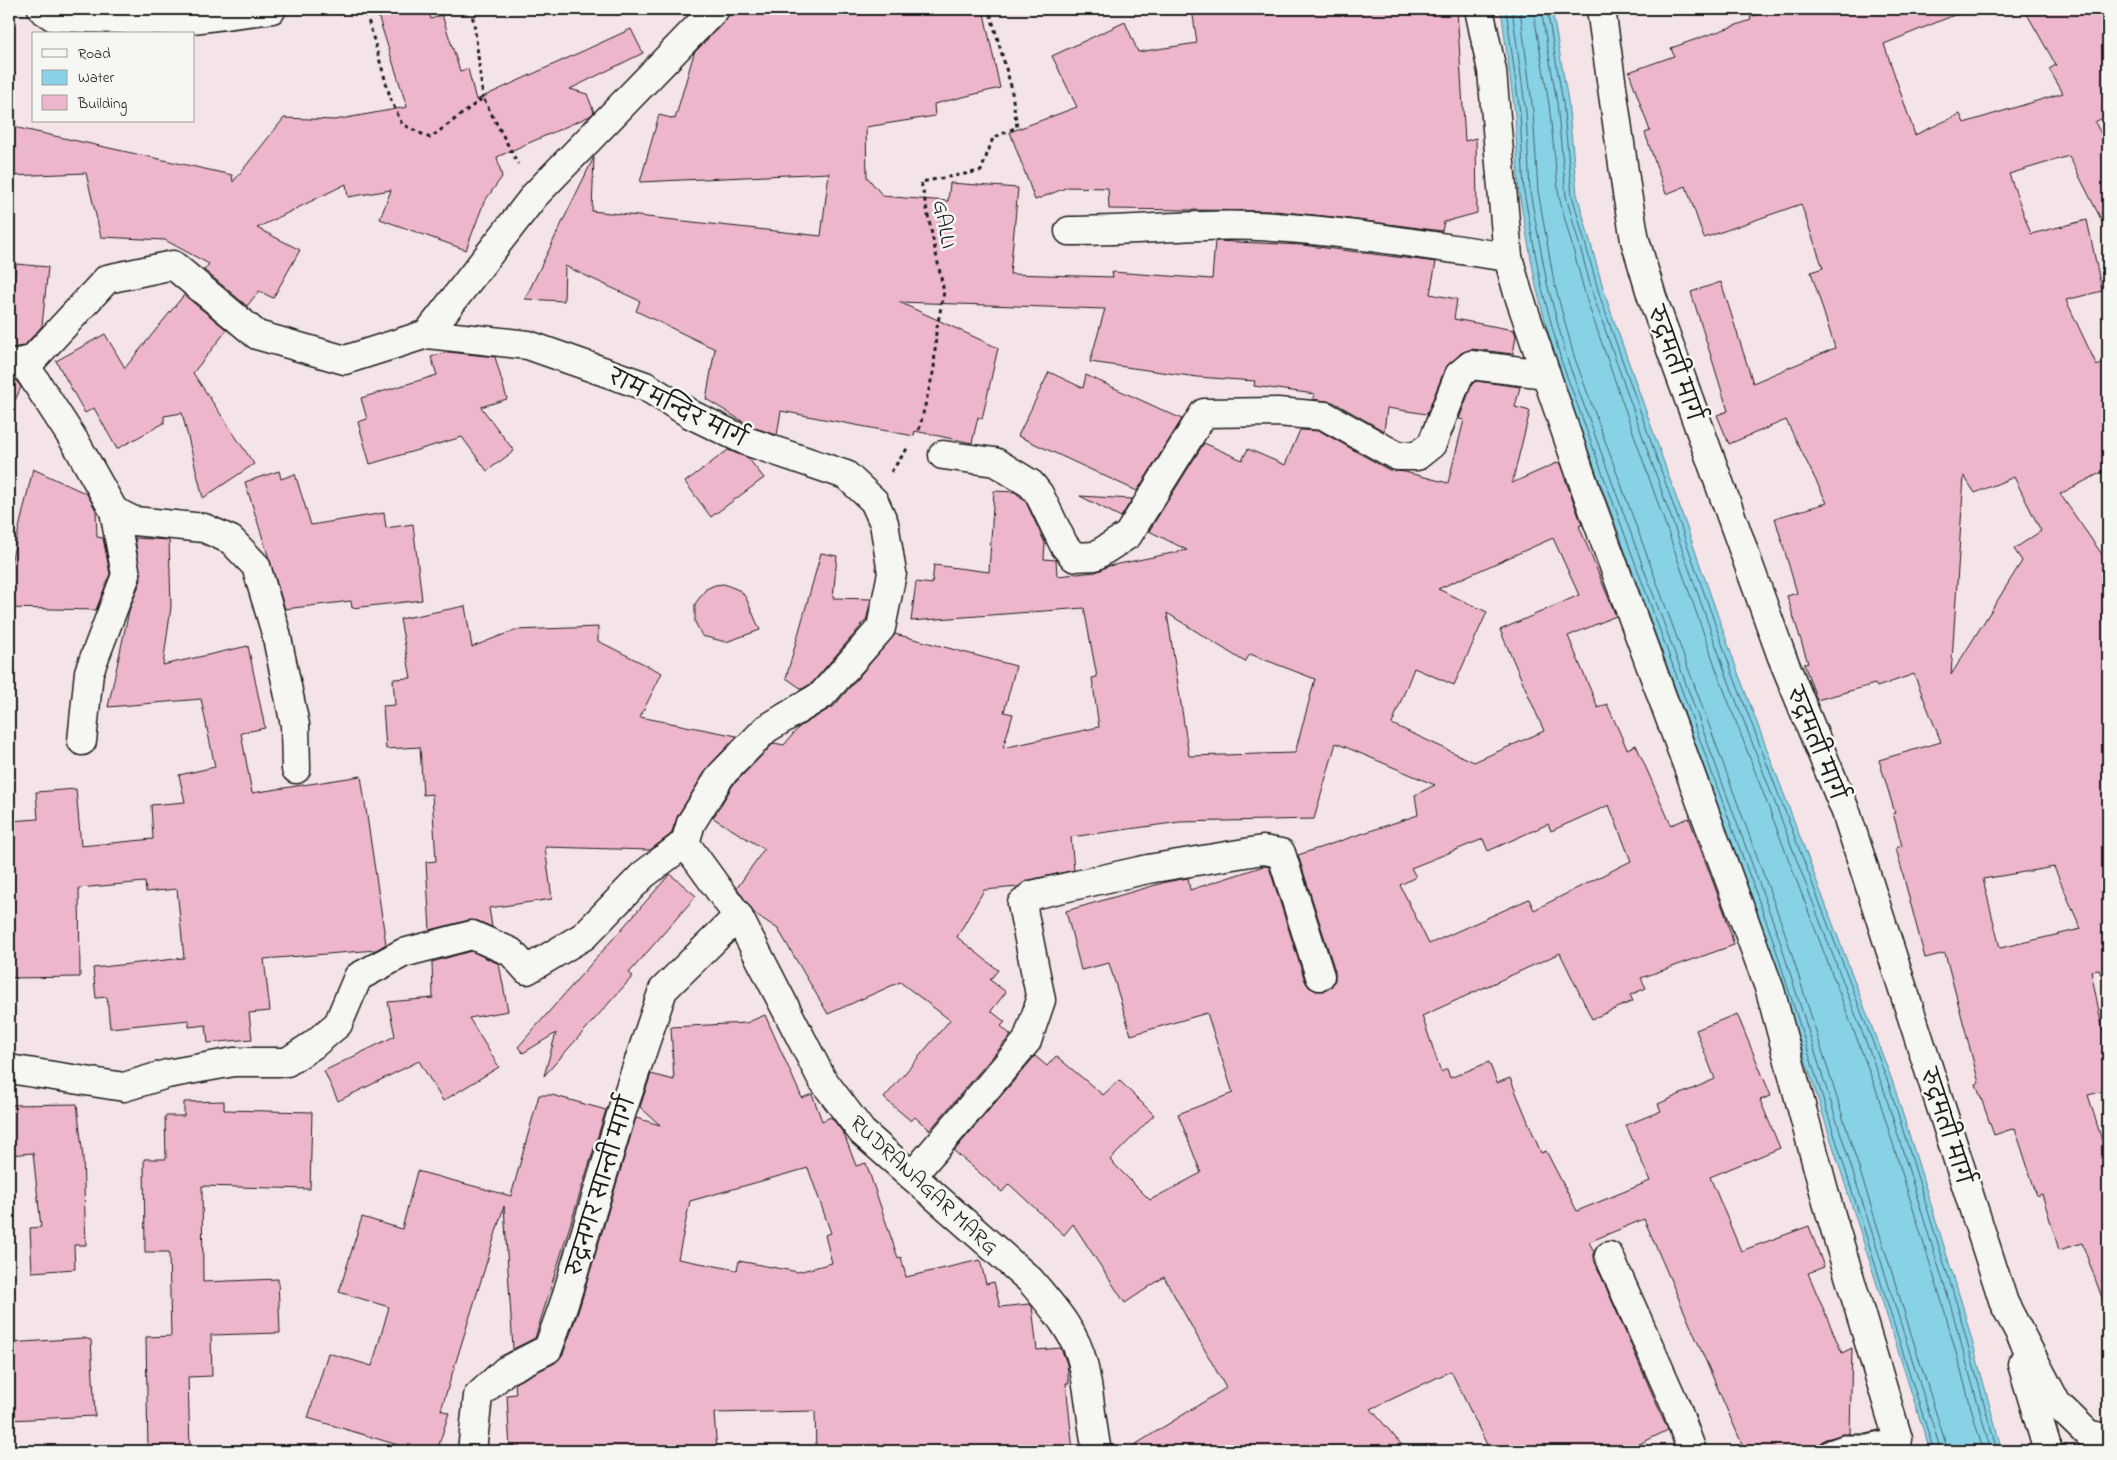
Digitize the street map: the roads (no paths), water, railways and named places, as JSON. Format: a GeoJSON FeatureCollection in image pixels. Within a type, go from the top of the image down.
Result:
{"type":"FeatureCollection","features":[{"type":"Feature","properties":{"kind":"street"},"geometry":{"type":"LineString","coordinates":[[42,9],[54,17],[178,15],[272,9]]}},
{"type":"Feature","properties":{"kind":"street"},"geometry":{"type":"LineString","coordinates":[[426,334],[535,195],[715,9]]}},
{"type":"Feature","properties":{"kind":"street"},"geometry":{"type":"LineString","coordinates":[[1479,9],[1492,71],[1508,257],[1518,293],[1587,493],[1770,990],[1827,1202],[1899,1447]]}},
{"type":"Feature","properties":{"kind":"street","name":"रुद्रमती मार्ग"},"geometry":{"type":"LineString","coordinates":[[1601,9],[1628,202],[1635,240],[1652,297],[1782,657],[1846,812],[2004,1303],[2057,1404],[2088,1434],[2108,1439]]}},
{"type":"Feature","properties":{"kind":"street"},"geometry":{"type":"LineString","coordinates":[[1070,231],[1121,231],[1188,224],[1274,227],[1508,257]]}},
{"type":"Feature","properties":{"kind":"street","name":"राम मन्दिर मार्ग"},"geometry":{"type":"LineString","coordinates":[[16,363],[32,360],[107,278],[173,265],[257,335],[345,360],[426,334],[528,345],[605,370],[645,386],[692,415],[746,441],[846,475],[874,501],[884,523],[892,573],[881,628],[822,695],[766,728],[721,775],[691,824],[685,843]]}},
{"type":"Feature","properties":{"kind":"street"},"geometry":{"type":"LineString","coordinates":[[16,363],[77,445],[114,511],[126,575],[88,672],[82,741]]}},
{"type":"Feature","properties":{"kind":"street"},"geometry":{"type":"LineString","coordinates":[[943,455],[995,462],[1031,484],[1039,494],[1064,545],[1074,557],[1095,556],[1128,535],[1204,413],[1277,412],[1325,416],[1397,456],[1417,456],[1432,444],[1459,375],[1472,365],[1546,374]]}},
{"type":"Feature","properties":{"kind":"street"},"geometry":{"type":"LineString","coordinates":[[114,511],[134,521],[204,528],[231,540],[256,566],[276,633],[295,725],[296,769]]}},
{"type":"Feature","properties":{"kind":"street"},"geometry":{"type":"LineString","coordinates":[[9,1069],[124,1087],[167,1074],[234,1062],[287,1062],[313,1045],[338,1024],[358,977],[403,952],[472,935],[511,952],[527,970],[584,936],[643,875],[685,843]]}},
{"type":"Feature","properties":{"kind":"street","name":"RUDRANAGAR MARG"},"geometry":{"type":"LineString","coordinates":[[685,843],[738,916],[822,1079],[862,1132],[1030,1280],[1054,1308],[1074,1339],[1083,1363],[1098,1451]]}},
{"type":"Feature","properties":{"kind":"street"},"geometry":{"type":"LineString","coordinates":[[912,1176],[1027,1041],[1042,1000],[1022,904],[1032,895],[1148,869],[1263,850],[1281,853],[1320,976]]}},
{"type":"Feature","properties":{"kind":"street","name":"रुद्रनगर सान्ती मार्ग"},"geometry":{"type":"LineString","coordinates":[[472,1451],[478,1396],[505,1371],[548,1349],[564,1304],[623,1108],[664,990],[738,916]]}},
{"type":"Feature","properties":{"kind":"street"},"geometry":{"type":"LineString","coordinates":[[1610,1256],[1676,1407],[1692,1451]]}},
{"type":"Feature","properties":{"kind":"street"},"geometry":{"type":"LineString","coordinates":[[2004,1303],[2048,1451]]}},
{"type":"Feature","properties":{"kind":"lane"},"geometry":{"type":"LineString","coordinates":[[1830,1451],[1844,1446],[1899,1447]]}},
{"type":"Feature","properties":{"kind":"water"},"geometry":{"type":"Polygon","coordinates":[[[1501,9],[1552,9],[1568,101],[1577,194],[1605,295],[1737,670],[1893,1083],[1962,1304],[2002,1451],[1930,1451],[1767,939],[1556,362],[1536,286],[1519,193],[1515,114],[1501,9]]]}}]}
